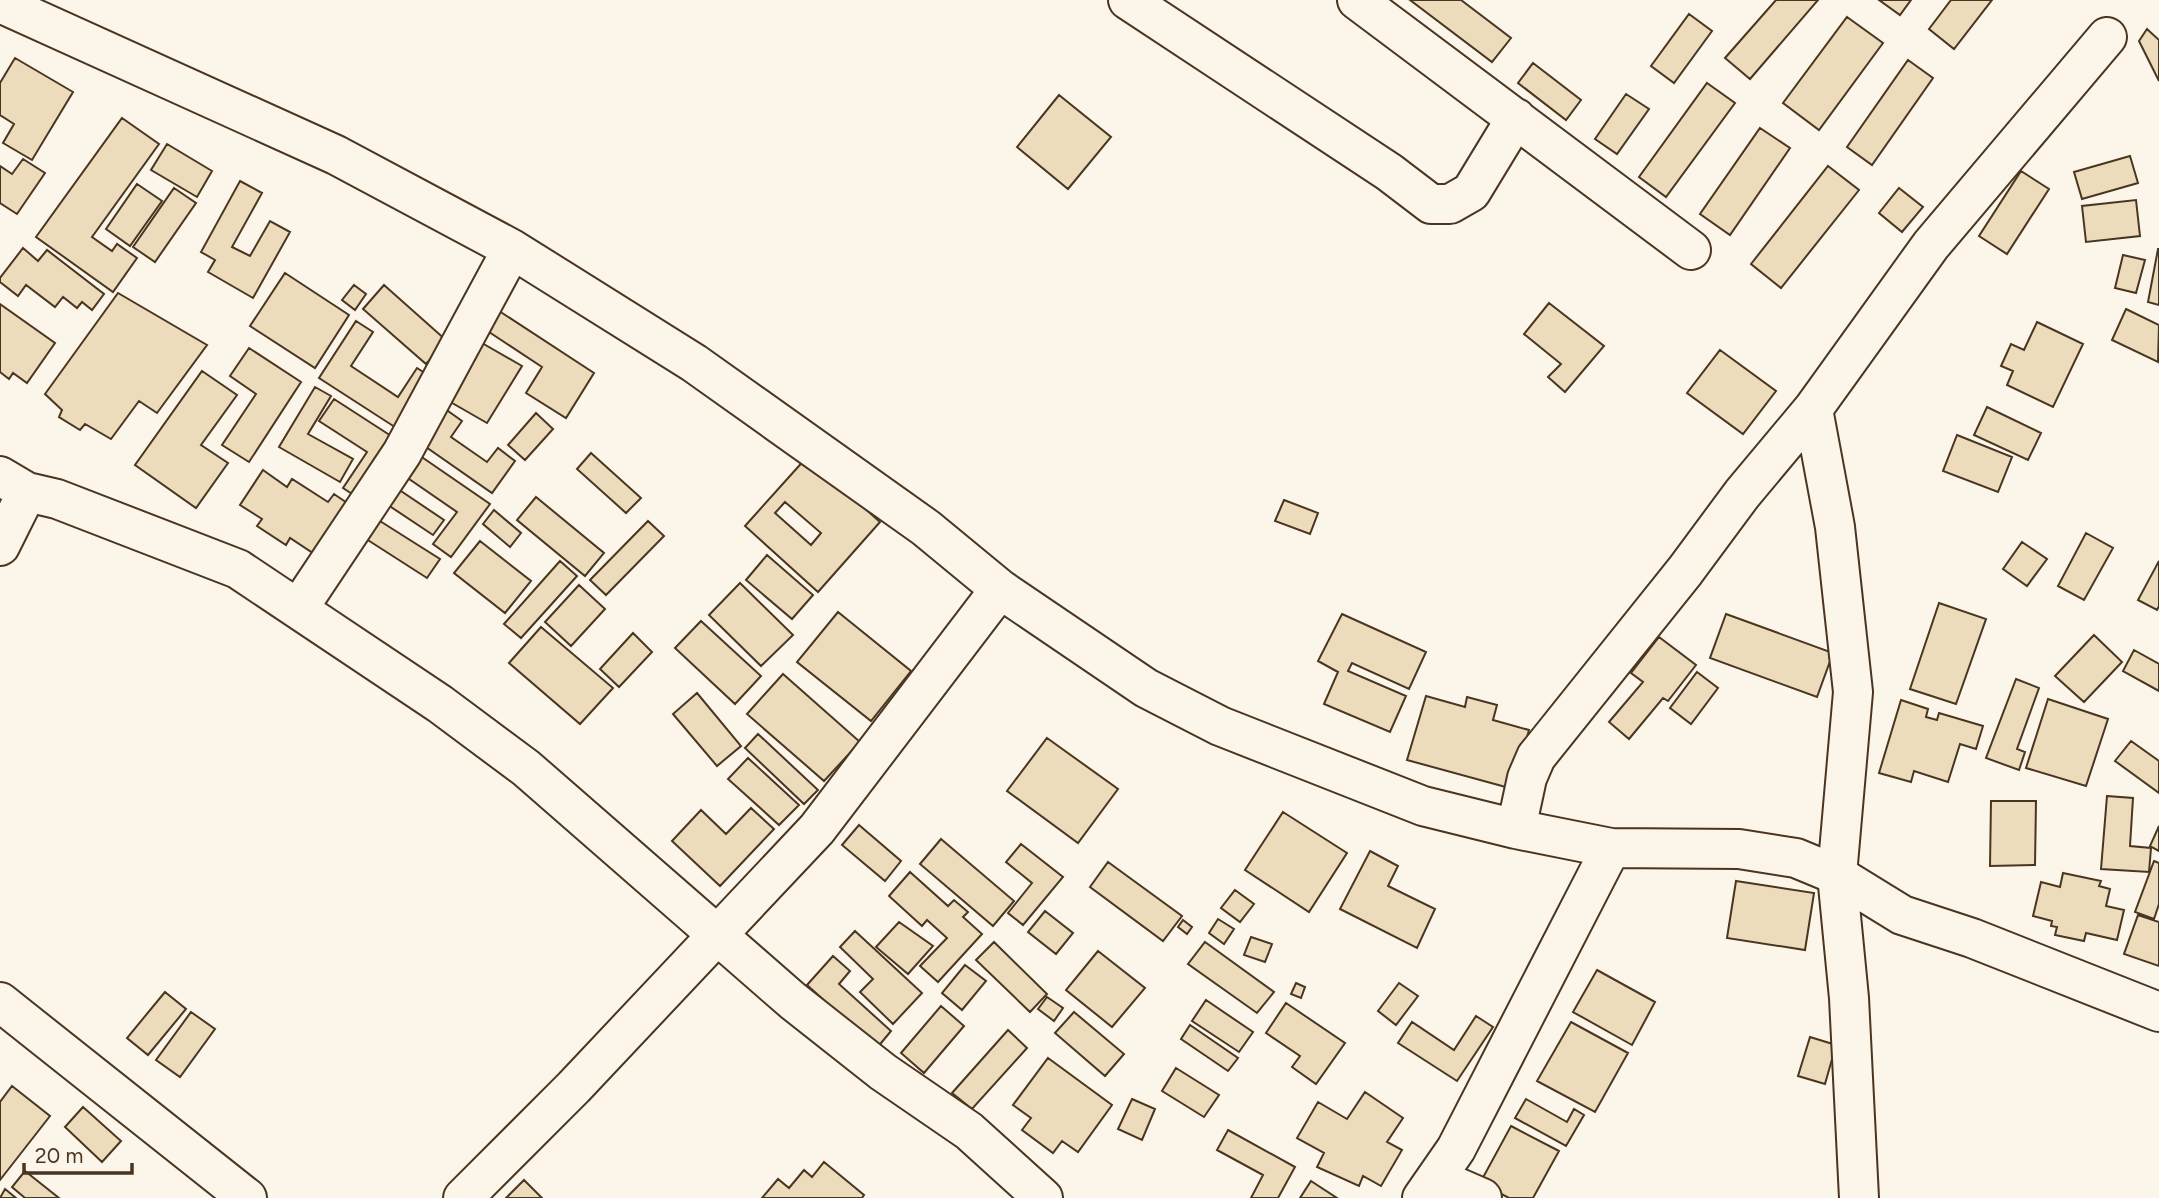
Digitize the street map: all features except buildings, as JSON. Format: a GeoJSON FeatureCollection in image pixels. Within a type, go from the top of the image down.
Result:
{"type":"FeatureCollection","features":[{"type":"Feature","properties":{"kind":"street"},"geometry":{"type":"LineString","coordinates":[[1128,0],[1389,172],[1431,204],[1450,204],[1471,192],[1516,118]]}},
{"type":"Feature","properties":{"kind":"street"},"geometry":{"type":"LineString","coordinates":[[1357,0],[1691,250]]}},
{"type":"Feature","properties":{"kind":"street"},"geometry":{"type":"LineString","coordinates":[[0,3],[336,155],[512,249],[694,363],[926,528],[1000,589],[1146,688],[1220,726],[1423,806],[1516,829],[1611,848],[1766,851],[1796,858],[1837,875],[1902,915],[1972,938],[2159,1012]]}},
{"type":"Feature","properties":{"kind":"street"},"geometry":{"type":"LineString","coordinates":[[1516,829],[1527,778],[1536,757],[1685,571],[1742,494],[1813,409],[1931,245],[2107,37]]}},
{"type":"Feature","properties":{"kind":"street"},"geometry":{"type":"LineString","coordinates":[[298,609],[402,453],[512,249]]}},
{"type":"Feature","properties":{"kind":"street"},"geometry":{"type":"LineString","coordinates":[[1813,409],[1836,540],[1853,692],[1837,875],[1849,998],[1859,1198]]}},
{"type":"Feature","properties":{"kind":"street"},"geometry":{"type":"LineString","coordinates":[[0,546],[13,484],[238,569],[440,704],[526,768],[718,932],[793,1001],[883,1072],[969,1131],[1043,1198]]}},
{"type":"Feature","properties":{"kind":"street"},"geometry":{"type":"LineString","coordinates":[[463,1198],[574,1087],[817,829],[1000,589]]}},
{"type":"Feature","properties":{"kind":"street"},"geometry":{"type":"LineString","coordinates":[[1482,1198],[1429,1188],[1456,1149],[1501,1066],[1611,848]]}},
{"type":"Feature","properties":{"kind":"street"},"geometry":{"type":"LineString","coordinates":[[0,1002],[247,1198]]}}]}
